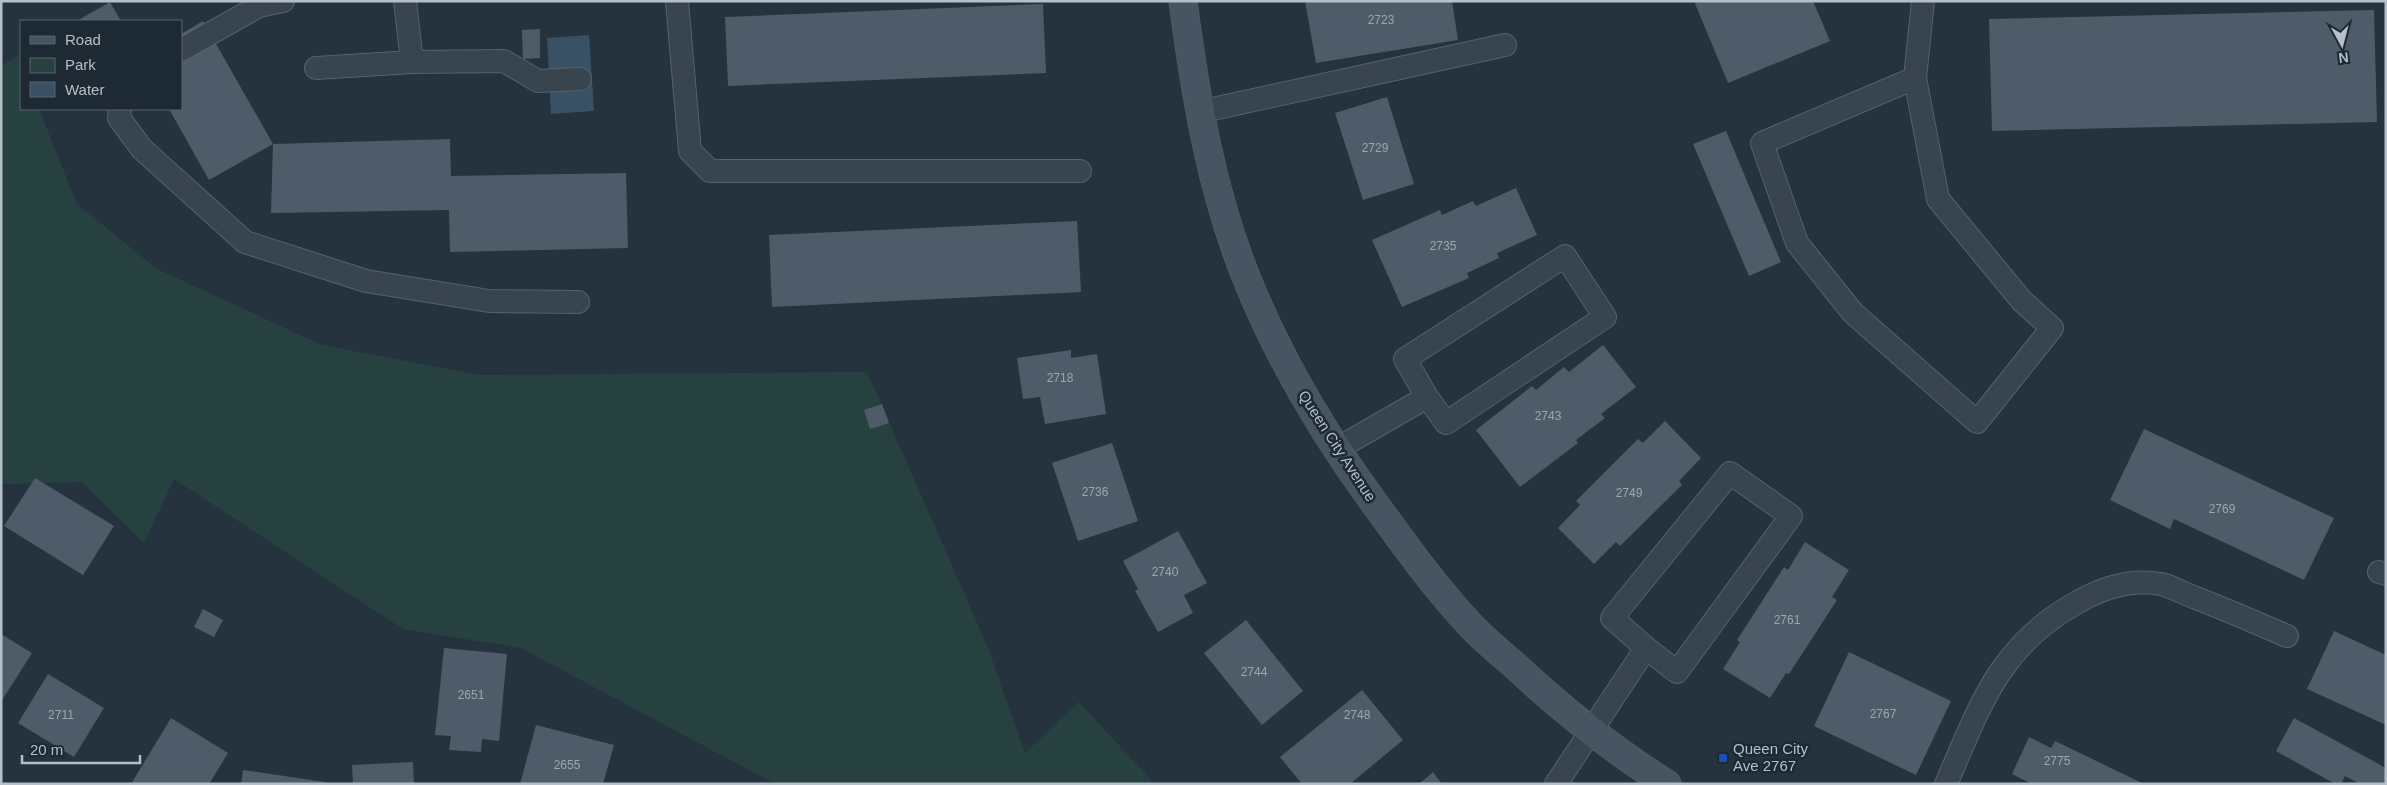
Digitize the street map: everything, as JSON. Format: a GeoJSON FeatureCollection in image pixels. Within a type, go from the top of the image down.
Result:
{"type":"FeatureCollection","features":[{"type":"Feature","properties":{"kind":"main road","name":"Queen City Avenue"},"geometry":{"type":"LineString","coordinates":[[1183,1],[1199,112],[1220,200],[1250,288],[1288,371],[1335,450],[1423,571],[1473,627],[1542,691],[1626,758],[1666,784]]}},
{"type":"Feature","properties":{"kind":"lane"},"geometry":{"type":"LineString","coordinates":[[182,49],[259,6],[282,1]]}},
{"type":"Feature","properties":{"kind":"lane"},"geometry":{"type":"LineString","coordinates":[[405,1],[412,62]]}},
{"type":"Feature","properties":{"kind":"lane"},"geometry":{"type":"LineString","coordinates":[[677,1],[690,151],[710,171],[1080,171]]}},
{"type":"Feature","properties":{"kind":"lane"},"geometry":{"type":"LineString","coordinates":[[1915,78],[1762,143],[1798,243],[1853,313],[1977,422],[2052,328],[2022,301],[1938,198],[1915,78],[1923,1]]}},
{"type":"Feature","properties":{"kind":"lane"},"geometry":{"type":"LineString","coordinates":[[1199,112],[1505,45]]}},
{"type":"Feature","properties":{"kind":"lane"},"geometry":{"type":"LineString","coordinates":[[316,68],[412,62],[504,62],[538,80],[580,79]]}},
{"type":"Feature","properties":{"kind":"lane"},"geometry":{"type":"LineString","coordinates":[[120,110],[119,118],[142,149],[245,242],[366,281],[489,301],[578,302]]}},
{"type":"Feature","properties":{"kind":"lane"},"geometry":{"type":"LineString","coordinates":[[1565,256],[1606,317],[1446,423],[1427,397],[1405,359],[1565,256]]}},
{"type":"Feature","properties":{"kind":"lane"},"geometry":{"type":"LineString","coordinates":[[1335,450],[1427,397]]}},
{"type":"Feature","properties":{"kind":"lane"},"geometry":{"type":"LineString","coordinates":[[1730,473],[1791,516],[1677,672],[1646,648],[1612,618],[1730,473]]}},
{"type":"Feature","properties":{"kind":"lane"},"geometry":{"type":"LineString","coordinates":[[1946,784],[1978,709],[2000,671],[2028,636],[2066,608],[2099,590],[2126,583],[2161,584],[2287,636]]}},
{"type":"Feature","properties":{"kind":"lane"},"geometry":{"type":"LineString","coordinates":[[1556,784],[1646,648]]}},
{"type":"Feature","properties":{"kind":"green space"},"geometry":{"type":"Polygon","coordinates":[[[18,55],[20,60],[20,110],[39,110],[77,204],[157,269],[322,345],[480,375],[867,372],[987,645],[1025,753],[1079,702],[1155,784],[775,784],[521,648],[403,629],[174,479],[144,543],[82,482],[1,484],[1,66],[18,55]]]}},
{"type":"Feature","properties":{"kind":"water"},"geometry":{"type":"Polygon","coordinates":[[[589,35],[594,111],[551,114],[547,38],[589,35]]]}},
{"type":"Feature","properties":{"kind":"building"},"geometry":{"type":"Polygon","coordinates":[[[1305,1],[1452,1],[1458,40],[1316,63],[1305,1]]]}},
{"type":"Feature","properties":{"kind":"building"},"geometry":{"type":"Polygon","coordinates":[[[1694,1],[1813,1],[1830,41],[1728,83],[1694,1]]]}},
{"type":"Feature","properties":{"kind":"building"},"geometry":{"type":"Polygon","coordinates":[[[110,2],[120,20],[80,20],[110,2]]]}},
{"type":"Feature","properties":{"kind":"building"},"geometry":{"type":"Polygon","coordinates":[[[1043,4],[1046,73],[728,86],[725,17],[1043,4]]]}},
{"type":"Feature","properties":{"kind":"building"},"geometry":{"type":"Polygon","coordinates":[[[2374,10],[2377,122],[1992,131],[1989,19],[2374,10]]]}},
{"type":"Feature","properties":{"kind":"building"},"geometry":{"type":"Polygon","coordinates":[[[203,21],[273,144],[209,180],[170,110],[182,110],[182,33],[203,21]]]}},
{"type":"Feature","properties":{"kind":"building"},"geometry":{"type":"Polygon","coordinates":[[[540,29],[540,58],[523,59],[522,30],[540,29]]]}},
{"type":"Feature","properties":{"kind":"building"},"geometry":{"type":"Polygon","coordinates":[[[1387,97],[1414,184],[1363,200],[1335,113],[1387,97]]]}},
{"type":"Feature","properties":{"kind":"building"},"geometry":{"type":"Polygon","coordinates":[[[1726,131],[1781,262],[1749,276],[1693,144],[1726,131]]]}},
{"type":"Feature","properties":{"kind":"building"},"geometry":{"type":"Polygon","coordinates":[[[450,139],[451,176],[626,173],[628,248],[450,252],[449,210],[271,213],[273,144],[450,139]]]}},
{"type":"Feature","properties":{"kind":"building"},"geometry":{"type":"Polygon","coordinates":[[[1516,188],[1537,235],[1497,253],[1499,258],[1467,273],[1469,278],[1402,307],[1372,240],[1440,210],[1442,215],[1473,201],[1476,206],[1516,188]]]}},
{"type":"Feature","properties":{"kind":"building"},"geometry":{"type":"Polygon","coordinates":[[[1077,221],[1081,292],[772,307],[769,235],[1077,221]]]}},
{"type":"Feature","properties":{"kind":"building"},"geometry":{"type":"Polygon","coordinates":[[[1603,345],[1636,387],[1601,414],[1605,418],[1576,440],[1578,443],[1520,487],[1476,430],[1532,386],[1536,390],[1564,367],[1569,372],[1603,345]]]}},
{"type":"Feature","properties":{"kind":"building"},"geometry":{"type":"Polygon","coordinates":[[[1071,350],[1071,358],[1097,354],[1106,414],[1045,424],[1040,397],[1023,399],[1017,358],[1071,350]]]}},
{"type":"Feature","properties":{"kind":"building"},"geometry":{"type":"Polygon","coordinates":[[[882,404],[889,423],[870,429],[864,410],[882,404]]]}},
{"type":"Feature","properties":{"kind":"building"},"geometry":{"type":"Polygon","coordinates":[[[1665,421],[1701,458],[1679,481],[1682,485],[1620,546],[1616,542],[1594,564],[1558,528],[1580,505],[1576,501],[1638,439],[1643,443],[1665,421]]]}},
{"type":"Feature","properties":{"kind":"building"},"geometry":{"type":"Polygon","coordinates":[[[2144,429],[2334,518],[2304,580],[2174,519],[2170,529],[2110,500],[2144,429]]]}},
{"type":"Feature","properties":{"kind":"building"},"geometry":{"type":"Polygon","coordinates":[[[1112,443],[1138,521],[1078,541],[1052,463],[1112,443]]]}},
{"type":"Feature","properties":{"kind":"building"},"geometry":{"type":"Polygon","coordinates":[[[35,478],[114,526],[83,575],[4,526],[35,478]]]}},
{"type":"Feature","properties":{"kind":"building"},"geometry":{"type":"Polygon","coordinates":[[[1178,531],[1207,583],[1184,595],[1193,613],[1158,632],[1135,591],[1138,589],[1123,561],[1178,531]]]}},
{"type":"Feature","properties":{"kind":"building"},"geometry":{"type":"Polygon","coordinates":[[[1805,542],[1849,570],[1832,597],[1837,600],[1789,674],[1786,673],[1770,698],[1723,669],[1740,642],[1737,640],[1784,567],[1788,570],[1805,542]]]}},
{"type":"Feature","properties":{"kind":"building"},"geometry":{"type":"Polygon","coordinates":[[[203,609],[223,620],[214,637],[194,627],[203,609]]]}},
{"type":"Feature","properties":{"kind":"building"},"geometry":{"type":"Polygon","coordinates":[[[1246,620],[1303,691],[1262,725],[1204,653],[1246,620]]]}},
{"type":"Feature","properties":{"kind":"building"},"geometry":{"type":"Polygon","coordinates":[[[2334,631],[2386,655],[2386,725],[2307,689],[2334,631]]]}},
{"type":"Feature","properties":{"kind":"building"},"geometry":{"type":"Polygon","coordinates":[[[1,634],[32,653],[1,702],[1,634]]]}},
{"type":"Feature","properties":{"kind":"building"},"geometry":{"type":"Polygon","coordinates":[[[444,648],[507,654],[499,741],[482,739],[481,752],[449,750],[451,736],[435,735],[444,648]]]}},
{"type":"Feature","properties":{"kind":"building"},"geometry":{"type":"Polygon","coordinates":[[[1849,652],[1951,701],[1916,775],[1814,726],[1849,652]]]}},
{"type":"Feature","properties":{"kind":"building"},"geometry":{"type":"Polygon","coordinates":[[[48,674],[104,708],[74,757],[18,723],[48,674]]]}},
{"type":"Feature","properties":{"kind":"building"},"geometry":{"type":"Polygon","coordinates":[[[1362,690],[1403,740],[1350,784],[1302,784],[1280,757],[1362,690]]]}},
{"type":"Feature","properties":{"kind":"building"},"geometry":{"type":"Polygon","coordinates":[[[171,718],[228,753],[209,784],[131,784],[171,718]]]}},
{"type":"Feature","properties":{"kind":"building"},"geometry":{"type":"Polygon","coordinates":[[[2294,718],[2386,768],[2386,784],[2360,784],[2345,776],[2341,784],[2335,784],[2276,751],[2294,718]]]}},
{"type":"Feature","properties":{"kind":"building"},"geometry":{"type":"Polygon","coordinates":[[[536,725],[614,745],[603,784],[520,784],[536,725]]]}},
{"type":"Feature","properties":{"kind":"building"},"geometry":{"type":"Polygon","coordinates":[[[2029,737],[2051,748],[2055,741],[2144,784],[2032,784],[2012,774],[2029,737]]]}},
{"type":"Feature","properties":{"kind":"building"},"geometry":{"type":"Polygon","coordinates":[[[413,762],[414,784],[353,784],[352,765],[413,762]]]}},
{"type":"Feature","properties":{"kind":"building"},"geometry":{"type":"Polygon","coordinates":[[[243,770],[325,782],[325,784],[241,784],[243,770]]]}},
{"type":"Feature","properties":{"kind":"building"},"geometry":{"type":"Polygon","coordinates":[[[1433,772],[1442,784],[1419,784],[1433,772]]]}},
{"type":"Feature","properties":{"kind":"place","name":"Queen City Ave 2767"},"geometry":{"type":"Point","coordinates":[1723,758]}}]}
